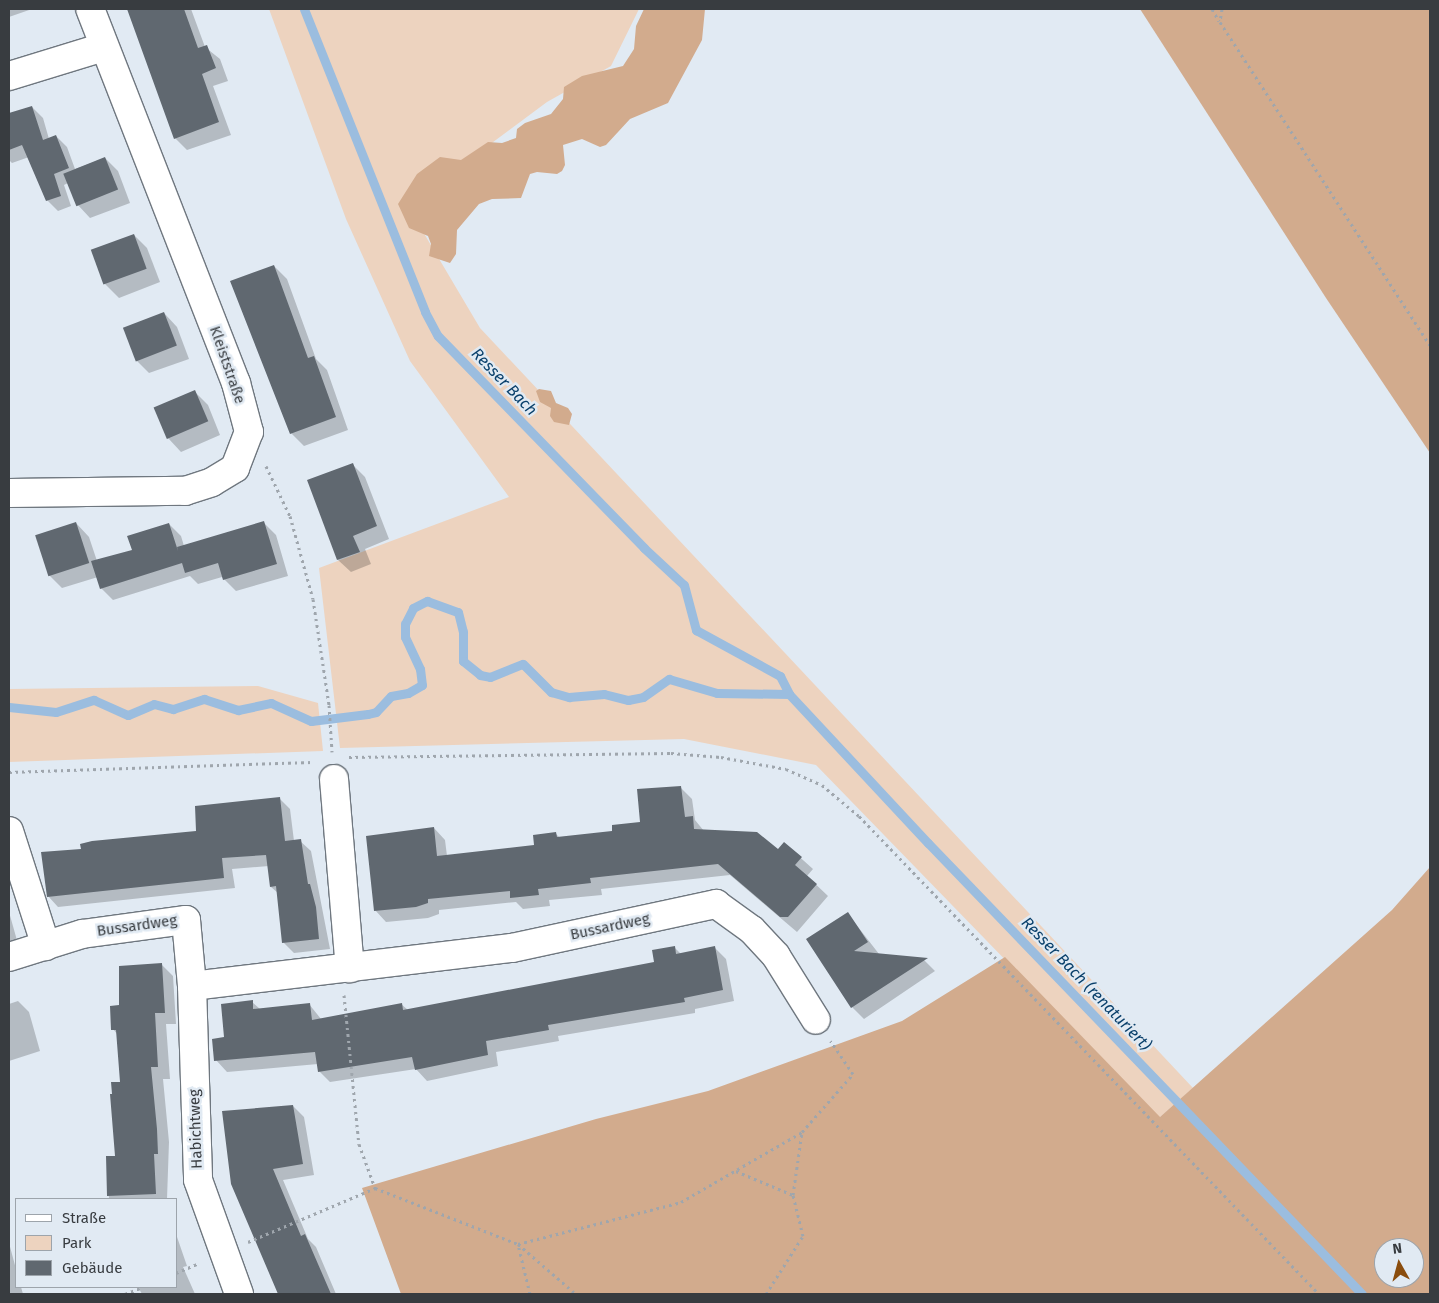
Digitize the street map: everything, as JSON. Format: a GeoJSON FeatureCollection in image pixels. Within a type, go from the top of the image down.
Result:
{"type":"FeatureCollection","features":[{"type":"Feature","properties":{"kind":"street","name":"Kleiststraße"},"geometry":{"type":"LineString","coordinates":[[90,9],[236,383],[249,432]]}},
{"type":"Feature","properties":{"kind":"street"},"geometry":{"type":"LineString","coordinates":[[9,76],[104,47]]}},
{"type":"Feature","properties":{"kind":"street"},"geometry":{"type":"LineString","coordinates":[[9,493],[185,492],[212,482],[235,468],[249,432]]}},
{"type":"Feature","properties":{"kind":"street"},"geometry":{"type":"LineString","coordinates":[[334,779],[350,968]]}},
{"type":"Feature","properties":{"kind":"street"},"geometry":{"type":"LineString","coordinates":[[9,831],[46,946]]}},
{"type":"Feature","properties":{"kind":"street","name":"Bussardweg"},"geometry":{"type":"LineString","coordinates":[[9,957],[82,934],[186,920],[192,986],[512,948],[716,904],[752,930],[776,956],[816,1020]]}},
{"type":"Feature","properties":{"kind":"street","name":"Habichtweg"},"geometry":{"type":"LineString","coordinates":[[192,986],[198,1180],[239,1294]]}},
{"type":"Feature","properties":{"kind":"path"},"geometry":{"type":"LineString","coordinates":[[1212,9],[1430,345]]}},
{"type":"Feature","properties":{"kind":"path"},"geometry":{"type":"LineString","coordinates":[[1220,22],[1222,9]]}},
{"type":"Feature","properties":{"kind":"path"},"geometry":{"type":"LineString","coordinates":[[249,432],[290,516],[313,599],[329,704],[330,738]]}},
{"type":"Feature","properties":{"kind":"path"},"geometry":{"type":"LineString","coordinates":[[350,968],[343,985],[358,1144],[375,1188]]}},
{"type":"Feature","properties":{"kind":"path"},"geometry":{"type":"LineString","coordinates":[[518,1244],[681,1202],[802,1132],[853,1074],[816,1020]]}},
{"type":"Feature","properties":{"kind":"path"},"geometry":{"type":"LineString","coordinates":[[766,1294],[803,1236],[792,1195],[802,1132]]}},
{"type":"Feature","properties":{"kind":"path"},"geometry":{"type":"LineString","coordinates":[[736,1170],[792,1195]]}},
{"type":"Feature","properties":{"kind":"path"},"geometry":{"type":"LineString","coordinates":[[178,1272],[375,1188],[518,1244],[576,1294]]}},
{"type":"Feature","properties":{"kind":"path"},"geometry":{"type":"LineString","coordinates":[[518,1244],[530,1294]]}},
{"type":"Feature","properties":{"kind":"path"},"geometry":{"type":"LineString","coordinates":[[125,1294],[140,1288]]}},
{"type":"Feature","properties":{"kind":"green space"},"geometry":{"type":"Polygon","coordinates":[[[269,9],[639,9],[611,66],[547,102],[481,151],[403,198],[480,328],[1193,1088],[1159,1118],[816,765],[684,739],[340,748],[319,568],[509,497],[410,361],[346,219],[269,9]]]}},
{"type":"Feature","properties":{"kind":"green space"},"geometry":{"type":"Polygon","coordinates":[[[258,686],[318,703],[323,751],[9,762],[9,689],[258,686]]]}},
{"type":"Feature","properties":{"kind":"shaded area"},"geometry":{"type":"Polygon","coordinates":[[[644,9],[705,9],[702,40],[668,103],[630,119],[606,145],[600,147],[582,139],[563,145],[565,165],[562,171],[557,174],[537,172],[530,174],[521,198],[492,199],[479,204],[457,230],[456,254],[450,263],[429,256],[431,244],[428,236],[409,228],[398,204],[417,174],[440,157],[461,160],[488,142],[502,143],[516,138],[517,129],[525,123],[551,114],[563,99],[564,87],[582,76],[623,66],[634,49],[636,26],[644,9]]]}},
{"type":"Feature","properties":{"kind":"shaded area"},"geometry":{"type":"Polygon","coordinates":[[[1140,9],[1430,9],[1430,453],[1326,298],[1140,9]]]}},
{"type":"Feature","properties":{"kind":"shaded area"},"geometry":{"type":"Polygon","coordinates":[[[539,389],[551,391],[556,403],[568,408],[572,414],[569,425],[554,422],[550,416],[551,408],[540,402],[536,391],[539,389]]]}},
{"type":"Feature","properties":{"kind":"shaded area"},"geometry":{"type":"Polygon","coordinates":[[[1430,867],[1430,1294],[401,1294],[362,1188],[596,1119],[708,1091],[902,1021],[1005,957],[1160,1117],[1392,910],[1430,867]]]}},
{"type":"Feature","properties":{"kind":"building"},"geometry":{"type":"Polygon","coordinates":[[[127,9],[184,9],[198,48],[207,45],[216,68],[202,74],[219,122],[174,139],[127,9]]]}},
{"type":"Feature","properties":{"kind":"building"},"geometry":{"type":"Polygon","coordinates":[[[32,106],[43,140],[56,135],[69,168],[54,174],[61,196],[46,201],[22,145],[9,150],[9,113],[32,106]]]}},
{"type":"Feature","properties":{"kind":"building"},"geometry":{"type":"Polygon","coordinates":[[[105,157],[118,189],[76,206],[63,174],[105,157]]]}},
{"type":"Feature","properties":{"kind":"building"},"geometry":{"type":"Polygon","coordinates":[[[134,234],[147,269],[103,285],[91,250],[134,234]]]}},
{"type":"Feature","properties":{"kind":"building"},"geometry":{"type":"Polygon","coordinates":[[[274,265],[308,358],[314,356],[336,417],[290,434],[230,281],[274,265]]]}},
{"type":"Feature","properties":{"kind":"building"},"geometry":{"type":"Polygon","coordinates":[[[164,312],[177,346],[136,361],[123,328],[164,312]]]}},
{"type":"Feature","properties":{"kind":"building"},"geometry":{"type":"Polygon","coordinates":[[[195,390],[208,421],[167,439],[154,408],[195,390]]]}},
{"type":"Feature","properties":{"kind":"building"},"geometry":{"type":"Polygon","coordinates":[[[353,463],[377,526],[353,536],[360,552],[337,560],[307,480],[353,463]]]}},
{"type":"Feature","properties":{"kind":"building"},"geometry":{"type":"Polygon","coordinates":[[[264,521],[277,564],[223,580],[218,563],[185,573],[182,563],[100,589],[91,561],[132,550],[127,536],[169,523],[178,551],[177,547],[264,521]]]}},
{"type":"Feature","properties":{"kind":"building"},"geometry":{"type":"Polygon","coordinates":[[[76,522],[89,563],[48,576],[35,535],[76,522]]]}},
{"type":"Feature","properties":{"kind":"building"},"geometry":{"type":"Polygon","coordinates":[[[681,786],[685,817],[693,816],[694,829],[757,832],[778,849],[784,842],[802,857],[795,865],[817,884],[788,917],[780,917],[718,864],[590,878],[591,883],[538,889],[539,895],[510,898],[510,891],[428,899],[428,903],[416,907],[374,911],[366,836],[434,827],[437,856],[534,845],[533,835],[556,832],[557,837],[612,831],[612,825],[640,822],[637,789],[681,786]]]}},
{"type":"Feature","properties":{"kind":"building"},"geometry":{"type":"Polygon","coordinates":[[[280,797],[285,841],[301,839],[308,884],[310,884],[316,907],[319,939],[282,943],[276,886],[270,887],[266,855],[222,858],[224,878],[47,897],[41,852],[81,849],[80,844],[92,841],[196,831],[195,806],[280,797]]]}},
{"type":"Feature","properties":{"kind":"building"},"geometry":{"type":"Polygon","coordinates":[[[848,912],[868,942],[854,951],[928,958],[851,1008],[806,939],[848,912]]]}},
{"type":"Feature","properties":{"kind":"building"},"geometry":{"type":"Polygon","coordinates":[[[675,946],[676,954],[715,946],[723,990],[684,998],[685,1002],[548,1025],[549,1030],[486,1041],[488,1055],[415,1070],[412,1057],[318,1072],[315,1052],[214,1061],[212,1039],[224,1037],[221,1004],[253,1000],[253,1009],[310,1003],[312,1020],[402,1003],[403,1010],[654,962],[652,950],[675,946]]]}},
{"type":"Feature","properties":{"kind":"building"},"geometry":{"type":"Polygon","coordinates":[[[162,963],[165,1013],[155,1013],[158,1067],[151,1067],[158,1154],[154,1154],[156,1194],[107,1196],[106,1156],[115,1156],[110,1094],[112,1094],[111,1082],[120,1082],[116,1030],[111,1030],[110,1006],[119,1005],[119,966],[162,963]]]}},
{"type":"Feature","properties":{"kind":"building"},"geometry":{"type":"Polygon","coordinates":[[[293,1105],[303,1164],[273,1169],[301,1236],[305,1234],[331,1294],[278,1294],[231,1184],[222,1111],[293,1105]]]}},
{"type":"Feature","properties":{"kind":"waterway","name":"Resser Bach"},"geometry":{"type":"LineString","coordinates":[[304,9],[425,312],[438,336],[644,548],[684,585],[696,630],[780,676],[789,694],[928,843],[1362,1294]]}},
{"type":"Feature","properties":{"kind":"waterway"},"geometry":{"type":"LineString","coordinates":[[9,707],[56,712],[94,700],[128,715],[154,704],[173,709],[204,699],[238,710],[271,703],[311,721],[376,712],[391,696],[408,693],[422,685],[420,669],[405,637],[405,624],[413,608],[427,601],[458,612],[463,632],[463,661],[480,675],[490,677],[523,664],[551,692],[569,697],[604,694],[628,700],[643,697],[669,679],[717,693],[789,694]]}},
{"type":"Feature","properties":{"kind":"water label","name":"Resser Bach (renaturiert)"},"geometry":{"type":"Point","coordinates":[1086,984]}}]}
